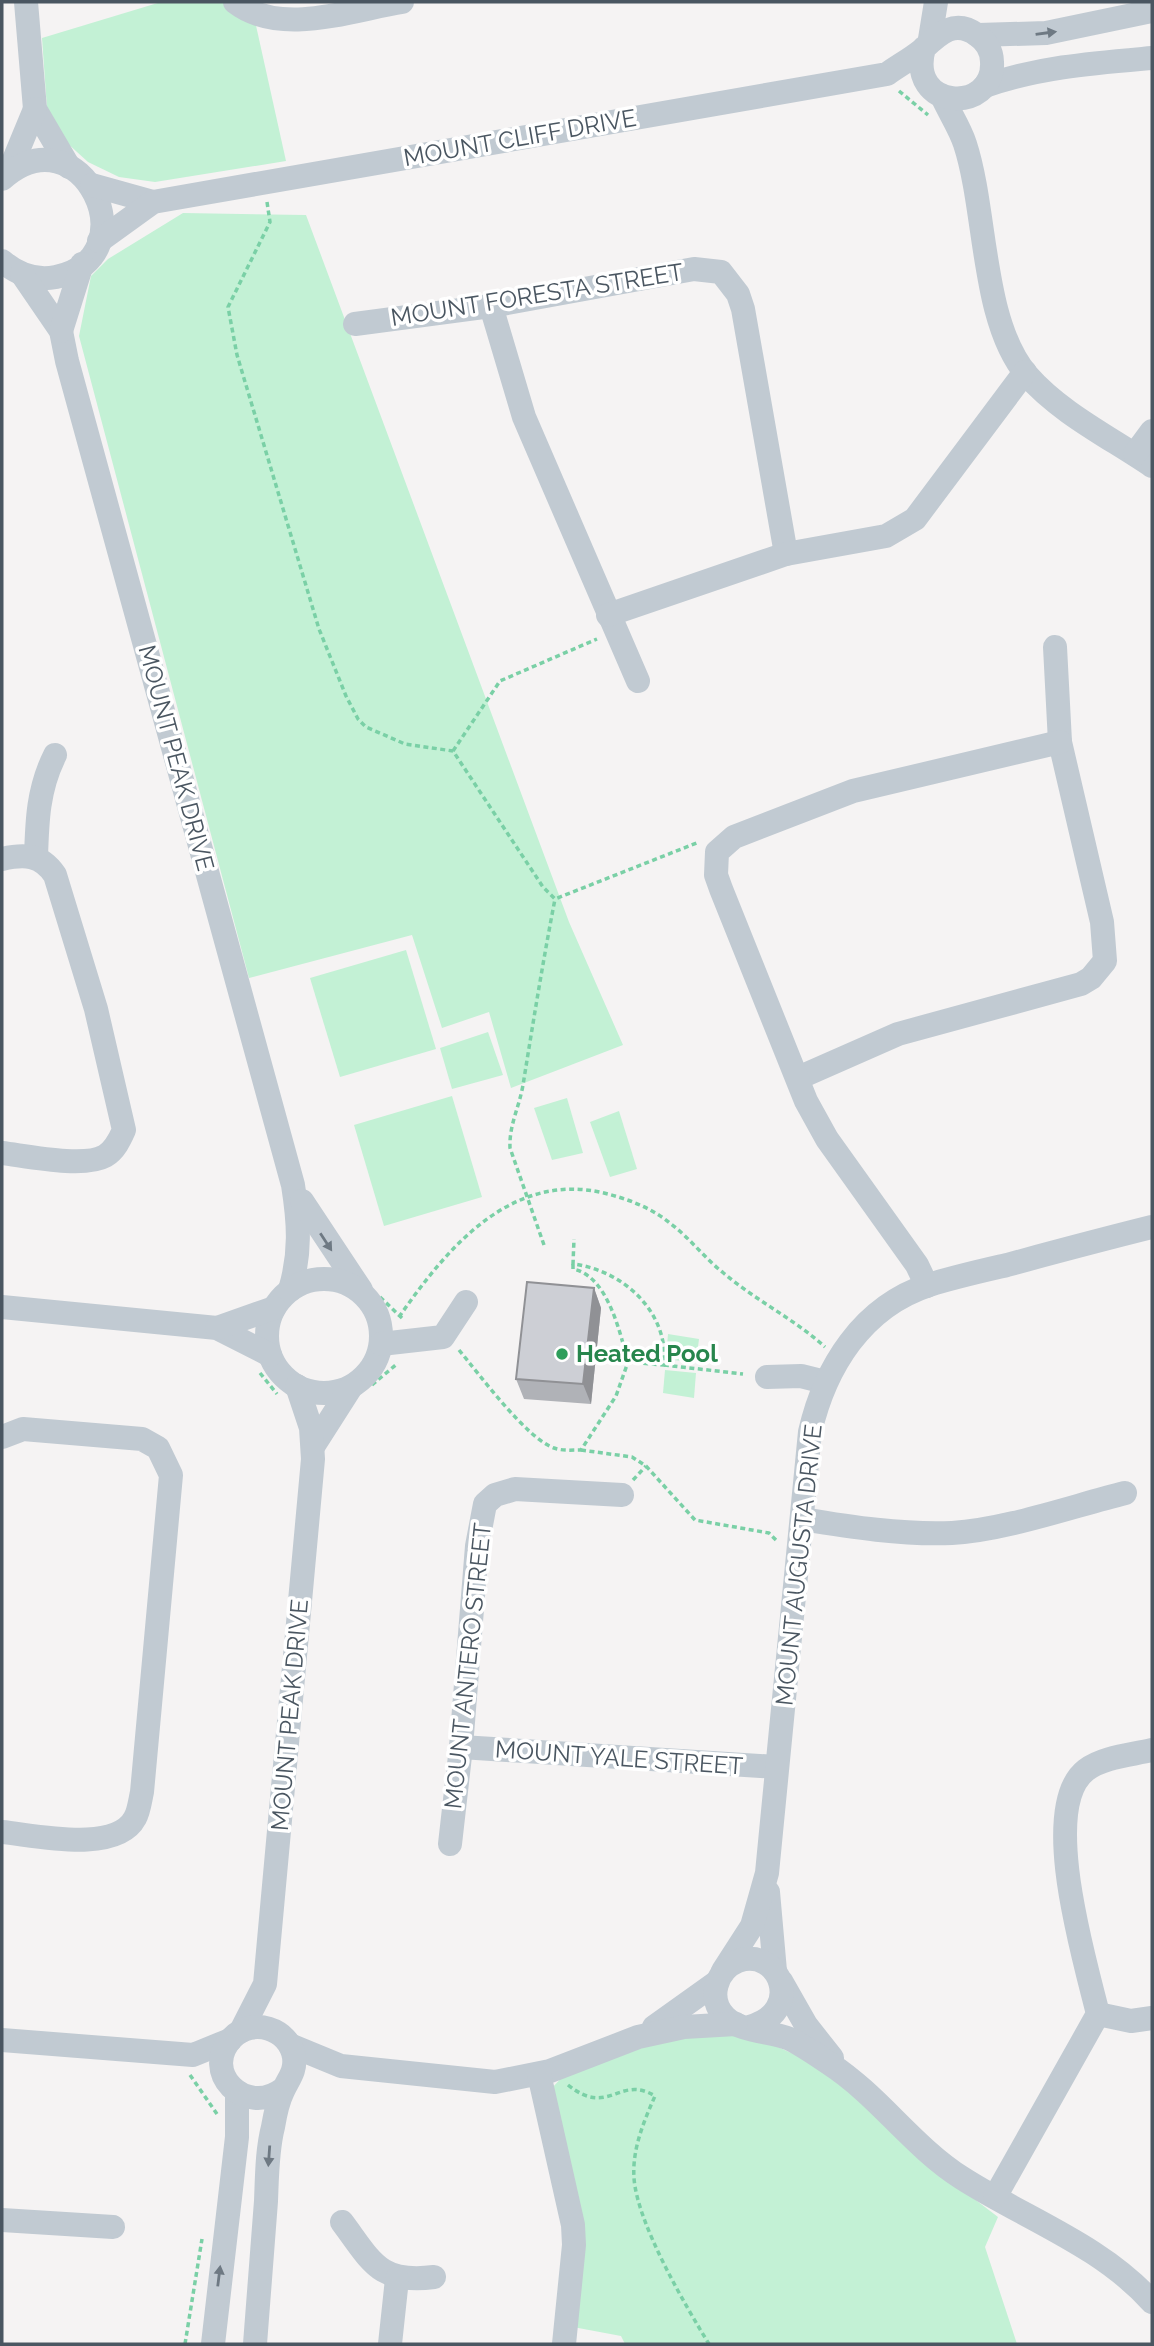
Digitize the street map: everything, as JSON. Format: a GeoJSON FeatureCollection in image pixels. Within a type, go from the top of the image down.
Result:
{"type":"FeatureCollection","features":[{"type":"Feature","properties":{"kind":"street"},"geometry":{"type":"LineString","coordinates":[[26,2],[35,109],[69,167],[92,186],[102,213],[99,241]]}},
{"type":"Feature","properties":{"kind":"street"},"geometry":{"type":"LineString","coordinates":[[235,2],[250,12],[290,20],[402,2]]}},
{"type":"Feature","properties":{"kind":"street"},"geometry":{"type":"LineString","coordinates":[[936,2],[921,71],[937,93],[965,143],[1002,330],[1025,372],[1044,392],[1144,460],[1152,431]]}},
{"type":"Feature","properties":{"kind":"street"},"geometry":{"type":"LineString","coordinates":[[948,2],[990,51],[993,63],[980,90],[965,143]]}},
{"type":"Feature","properties":{"kind":"street"},"geometry":{"type":"LineString","coordinates":[[927,44],[951,28],[971,32],[1046,33],[1152,11]]}},
{"type":"Feature","properties":{"kind":"street","name":"MOUNT CLIFF DRIVE"},"geometry":{"type":"LineString","coordinates":[[92,186],[153,202],[887,75],[927,44]]}},
{"type":"Feature","properties":{"kind":"street"},"geometry":{"type":"LineString","coordinates":[[937,93],[953,99],[1039,71],[1152,58]]}},
{"type":"Feature","properties":{"kind":"street","name":"MOUNT CLIFF DRIVE"},"geometry":{"type":"LineString","coordinates":[[887,75],[937,93]]}},
{"type":"Feature","properties":{"kind":"street"},"geometry":{"type":"LineString","coordinates":[[5,176],[35,109]]}},
{"type":"Feature","properties":{"kind":"street"},"geometry":{"type":"LineString","coordinates":[[5,176],[41,161],[69,167]]}},
{"type":"Feature","properties":{"kind":"street","name":"MOUNT CLIFF DRIVE"},"geometry":{"type":"LineString","coordinates":[[99,241],[153,202]]}},
{"type":"Feature","properties":{"kind":"street","name":"MOUNT PEAK DRIVE"},"geometry":{"type":"LineString","coordinates":[[61,331],[82,264],[99,241]]}},
{"type":"Feature","properties":{"kind":"street","name":"MOUNT PEAK DRIVE"},"geometry":{"type":"LineString","coordinates":[[12,267],[39,278],[57,277],[82,264]]}},
{"type":"Feature","properties":{"kind":"street","name":"MOUNT PEAK DRIVE"},"geometry":{"type":"LineString","coordinates":[[12,267],[61,331],[293,1185],[300,1229],[300,1251],[267,1331],[270,1355],[284,1376],[297,1386],[314,1446],[265,1984],[222,2059],[231,2085],[237,2137],[213,2344]]}},
{"type":"Feature","properties":{"kind":"street","name":"MOUNT FORESTA STREET"},"geometry":{"type":"LineString","coordinates":[[355,324],[491,306],[694,269],[721,272],[738,294],[743,309],[786,554]]}},
{"type":"Feature","properties":{"kind":"street"},"geometry":{"type":"LineString","coordinates":[[491,306],[524,417],[638,681]]}},
{"type":"Feature","properties":{"kind":"street"},"geometry":{"type":"LineString","coordinates":[[612,623],[786,554],[886,536],[915,519],[1025,372]]}},
{"type":"Feature","properties":{"kind":"street"},"geometry":{"type":"LineString","coordinates":[[799,1078],[898,1034],[1081,984],[1099,971],[1105,961],[1102,922],[1060,742],[1055,647]]}},
{"type":"Feature","properties":{"kind":"street"},"geometry":{"type":"LineString","coordinates":[[927,1286],[903,1245],[827,1139],[806,1101],[716,875],[718,852],[734,837],[853,791],[1060,742]]}},
{"type":"Feature","properties":{"kind":"street"},"geometry":{"type":"LineString","coordinates":[[36,858],[37,811],[45,776],[55,755]]}},
{"type":"Feature","properties":{"kind":"street"},"geometry":{"type":"LineString","coordinates":[[2,859],[23,855],[36,858],[48,865],[55,875],[96,1009],[122,1110],[124,1130],[118,1143],[105,1156],[89,1160],[2,1153]]}},
{"type":"Feature","properties":{"kind":"street","name":"MOUNT PEAK DRIVE"},"geometry":{"type":"LineString","coordinates":[[293,1185],[334,1254],[371,1295],[379,1318],[381,1344],[371,1369],[314,1446]]}},
{"type":"Feature","properties":{"kind":"street","name":"MOUNT AUGUSTA DRIVE"},"geometry":{"type":"LineString","coordinates":[[638,2037],[720,1977],[751,1926],[767,1873],[778,1768],[793,1526],[818,1380],[854,1336],[888,1305],[927,1286],[1152,1227]]}},
{"type":"Feature","properties":{"kind":"street"},"geometry":{"type":"LineString","coordinates":[[218,1328],[282,1299],[305,1283],[329,1279],[371,1295]]}},
{"type":"Feature","properties":{"kind":"street"},"geometry":{"type":"LineString","coordinates":[[381,1344],[443,1337],[466,1302]]}},
{"type":"Feature","properties":{"kind":"street"},"geometry":{"type":"LineString","coordinates":[[2,1307],[218,1328],[270,1355]]}},
{"type":"Feature","properties":{"kind":"street"},"geometry":{"type":"LineString","coordinates":[[755,1375],[818,1380]]}},
{"type":"Feature","properties":{"kind":"street"},"geometry":{"type":"LineString","coordinates":[[297,1386],[324,1393],[359,1388]]}},
{"type":"Feature","properties":{"kind":"street"},"geometry":{"type":"LineString","coordinates":[[2,1437],[23,1429],[142,1439],[158,1448],[171,1475],[142,1792],[134,1820],[120,1833],[103,1839],[2,1832]]}},
{"type":"Feature","properties":{"kind":"street","name":"MOUNT ANTERO STREET"},"geometry":{"type":"LineString","coordinates":[[450,1844],[461,1747],[477,1546],[485,1504],[495,1495],[515,1489],[622,1494]]}},
{"type":"Feature","properties":{"kind":"street"},"geometry":{"type":"LineString","coordinates":[[793,1526],[954,1533],[981,1529],[1125,1493]]}},
{"type":"Feature","properties":{"kind":"street","name":"MOUNT YALE STREET"},"geometry":{"type":"LineString","coordinates":[[461,1747],[778,1768]]}},
{"type":"Feature","properties":{"kind":"street"},"geometry":{"type":"LineString","coordinates":[[995,2197],[1098,2014],[1068,1892],[1068,1803],[1074,1783],[1086,1770],[1102,1762],[1152,1750]]}},
{"type":"Feature","properties":{"kind":"street","name":"MOUNT AUGUSTA DRIVE"},"geometry":{"type":"LineString","coordinates":[[767,1873],[778,1976]]}},
{"type":"Feature","properties":{"kind":"street"},"geometry":{"type":"LineString","coordinates":[[843,2073],[789,2039],[742,2026],[718,2007],[720,1977],[740,1960],[759,1960],[778,1976],[806,2025],[843,2073],[924,2148],[961,2178],[1111,2263],[1152,2301]]}},
{"type":"Feature","properties":{"kind":"street"},"geometry":{"type":"LineString","coordinates":[[742,2026],[765,2023],[777,2012],[783,1997],[778,1976]]}},
{"type":"Feature","properties":{"kind":"street","name":"MOUNT PEAK DRIVE"},"geometry":{"type":"LineString","coordinates":[[255,2344],[270,2146],[294,2058],[265,1984]]}},
{"type":"Feature","properties":{"kind":"street"},"geometry":{"type":"LineString","coordinates":[[1098,2014],[1131,2021],[1152,2018]]}},
{"type":"Feature","properties":{"kind":"street","name":"MOUNT AUGUSTA DRIVE"},"geometry":{"type":"LineString","coordinates":[[285,2040],[341,2066],[495,2082],[545,2073],[638,2037],[684,2027],[742,2026]]}},
{"type":"Feature","properties":{"kind":"street"},"geometry":{"type":"LineString","coordinates":[[2,2040],[193,2054],[261,2027],[285,2040]]}},
{"type":"Feature","properties":{"kind":"street"},"geometry":{"type":"LineString","coordinates":[[193,2054],[231,2085],[260,2099],[287,2084]]}},
{"type":"Feature","properties":{"kind":"street","name":"MOUNT AUGUSTA DRIVE"},"geometry":{"type":"LineString","coordinates":[[287,2084],[341,2066]]}},
{"type":"Feature","properties":{"kind":"street"},"geometry":{"type":"LineString","coordinates":[[545,2073],[573,2225],[574,2245],[564,2344]]}},
{"type":"Feature","properties":{"kind":"street"},"geometry":{"type":"LineString","coordinates":[[2,2220],[113,2227]]}},
{"type":"Feature","properties":{"kind":"street"},"geometry":{"type":"LineString","coordinates":[[342,2222],[372,2261],[397,2279],[434,2277]]}},
{"type":"Feature","properties":{"kind":"street"},"geometry":{"type":"LineString","coordinates":[[390,2344],[397,2279]]}},
{"type":"Feature","properties":{"kind":"path"},"geometry":{"type":"LineString","coordinates":[[265,182],[270,222],[228,307],[237,355],[319,629],[346,696],[358,719],[366,727],[405,744],[453,751],[543,887],[555,899]]}},
{"type":"Feature","properties":{"kind":"path"},"geometry":{"type":"LineString","coordinates":[[453,751],[500,681],[612,623]]}},
{"type":"Feature","properties":{"kind":"path"},"geometry":{"type":"LineString","coordinates":[[555,899],[697,841],[718,852]]}},
{"type":"Feature","properties":{"kind":"path"},"geometry":{"type":"LineString","coordinates":[[544,1244],[529,1194],[510,1148],[509,1135],[522,1088],[532,1016],[555,899]]}},
{"type":"Feature","properties":{"kind":"path"},"geometry":{"type":"LineString","coordinates":[[399,1317],[466,1236],[489,1215],[529,1194],[548,1189],[596,1191],[647,1208],[672,1224],[741,1288],[771,1305],[826,1349]]}},
{"type":"Feature","properties":{"kind":"path"},"geometry":{"type":"LineString","coordinates":[[574,1239],[573,1269],[582,1271],[597,1285],[607,1302],[628,1362],[616,1396],[581,1450]]}},
{"type":"Feature","properties":{"kind":"path"},"geometry":{"type":"LineString","coordinates":[[573,1264],[610,1273],[638,1296],[665,1339],[664,1365]]}},
{"type":"Feature","properties":{"kind":"path"},"geometry":{"type":"LineString","coordinates":[[371,1295],[409,1324]]}},
{"type":"Feature","properties":{"kind":"path"},"geometry":{"type":"LineString","coordinates":[[818,1380],[826,1349],[833,1338]]}},
{"type":"Feature","properties":{"kind":"path"},"geometry":{"type":"LineString","coordinates":[[449,1351],[458,1349],[516,1416],[544,1442],[552,1447],[632,1457],[646,1466],[695,1520],[769,1533],[784,1546],[793,1526]]}},
{"type":"Feature","properties":{"kind":"path"},"geometry":{"type":"LineString","coordinates":[[359,1388],[403,1358]]}},
{"type":"Feature","properties":{"kind":"path"},"geometry":{"type":"LineString","coordinates":[[628,1362],[755,1375]]}},
{"type":"Feature","properties":{"kind":"path"},"geometry":{"type":"LineString","coordinates":[[545,2073],[589,2099],[605,2100],[626,2090],[643,2088],[655,2096],[640,2130],[634,2178],[661,2259],[709,2344]]}},
{"type":"Feature","properties":{"kind":"green space"},"geometry":{"type":"Polygon","coordinates":[[[161,2],[228,2],[255,21],[286,161],[155,182],[119,177],[88,162],[66,142],[47,108],[42,38],[161,2]]]}},
{"type":"Feature","properties":{"kind":"green space"},"geometry":{"type":"Polygon","coordinates":[[[183,213],[306,215],[569,922],[623,1045],[511,1088],[489,1012],[442,1028],[412,935],[249,978],[79,336],[91,276],[108,259],[183,213]]]}},
{"type":"Feature","properties":{"kind":"green space"},"geometry":{"type":"Polygon","coordinates":[[[406,950],[436,1049],[340,1077],[310,978],[406,950]]]}},
{"type":"Feature","properties":{"kind":"green space"},"geometry":{"type":"Polygon","coordinates":[[[488,1032],[503,1075],[452,1089],[440,1048],[488,1032]]]}},
{"type":"Feature","properties":{"kind":"green space"},"geometry":{"type":"Polygon","coordinates":[[[452,1096],[482,1197],[384,1226],[354,1125],[452,1096]]]}},
{"type":"Feature","properties":{"kind":"green space"},"geometry":{"type":"Polygon","coordinates":[[[567,1098],[583,1153],[552,1160],[534,1108],[567,1098]]]}},
{"type":"Feature","properties":{"kind":"green space"},"geometry":{"type":"Polygon","coordinates":[[[619,1111],[637,1169],[610,1177],[590,1122],[619,1111]]]}},
{"type":"Feature","properties":{"kind":"green space"},"geometry":{"type":"Polygon","coordinates":[[[668,1334],[699,1339],[696,1363],[666,1359],[668,1334]]]}},
{"type":"Feature","properties":{"kind":"green space"},"geometry":{"type":"Polygon","coordinates":[[[665,1370],[696,1373],[694,1398],[663,1393],[665,1370]]]}},
{"type":"Feature","properties":{"kind":"green space"},"geometry":{"type":"Polygon","coordinates":[[[745,2032],[831,2071],[922,2159],[998,2217],[985,2247],[1017,2344],[625,2344],[621,2336],[573,2327],[551,2089],[568,2071],[668,2035],[745,2032]]]}},
{"type":"Feature","properties":{"kind":"building","name":"Heated Pool"},"geometry":{"type":"Polygon","coordinates":[[[527,1282],[594,1288],[583,1384],[516,1379],[527,1282]]]}},
{"type":"Feature","properties":{"kind":"place","name":"Heated Pool"},"geometry":{"type":"Point","coordinates":[562,1354]}}]}
